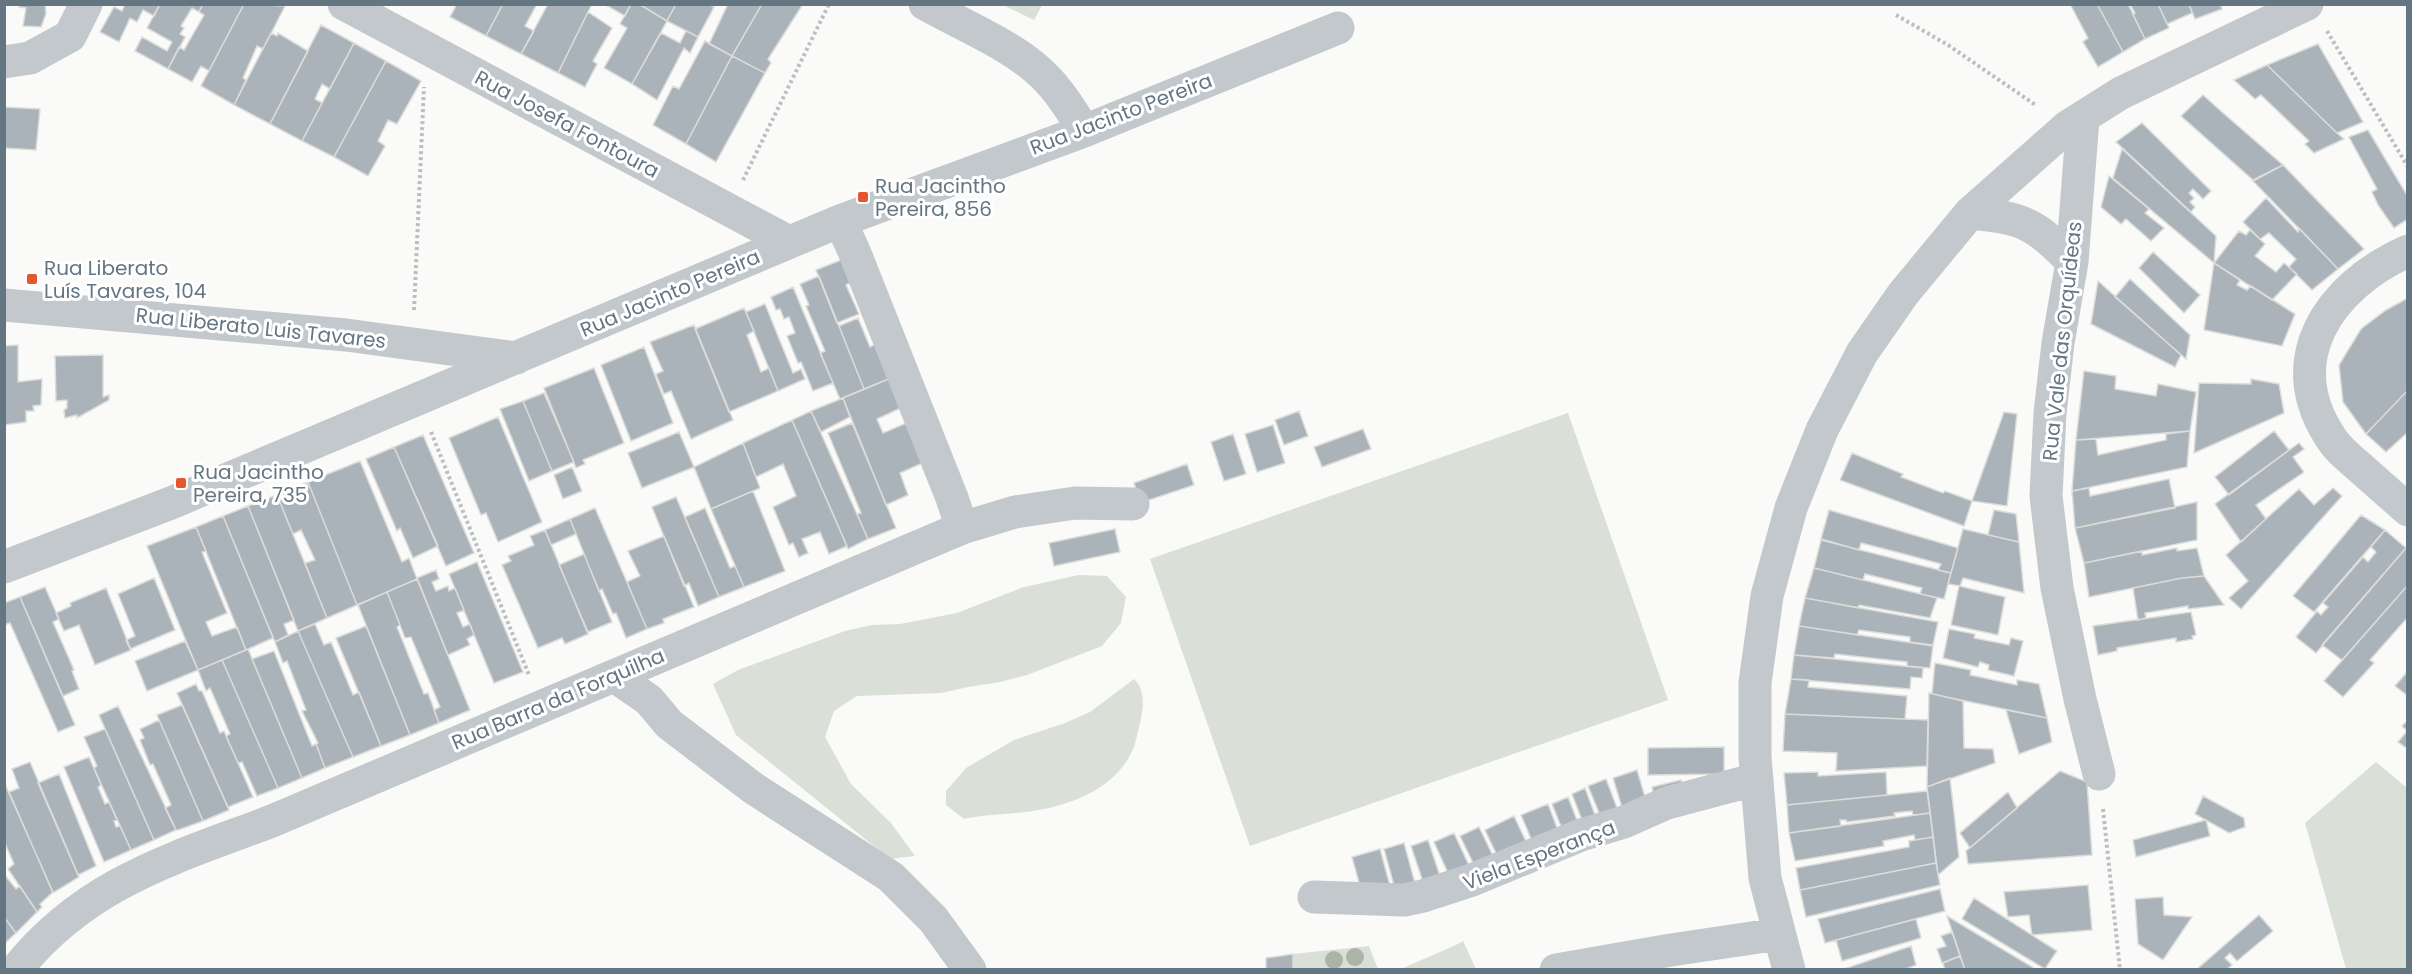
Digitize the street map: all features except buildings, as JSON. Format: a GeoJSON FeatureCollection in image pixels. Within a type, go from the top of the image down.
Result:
{"type":"FeatureCollection","features":[{"type":"Feature","properties":{"kind":"street"},"geometry":{"type":"LineString","coordinates":[[4,62],[30,58],[70,36],[86,4]]}},
{"type":"Feature","properties":{"kind":"street","name":"Rua Josefa Fontoura"},"geometry":{"type":"LineString","coordinates":[[344,4],[789,242]]}},
{"type":"Feature","properties":{"kind":"street"},"geometry":{"type":"LineString","coordinates":[[925,4],[1015,54],[1042,74],[1067,103],[1084,130]]}},
{"type":"Feature","properties":{"kind":"street"},"geometry":{"type":"LineString","coordinates":[[1789,969],[1765,878],[1757,779],[1755,683],[1766,606],[1778,552],[1803,476],[1822,430],[1862,352],[1903,294],[1970,213],[2075,123],[2121,93],[2315,15]]}},
{"type":"Feature","properties":{"kind":"street","name":"Rua Jacinto Pereira"},"geometry":{"type":"LineString","coordinates":[[4,567],[171,503],[840,221],[1084,130],[1338,28]]}},
{"type":"Feature","properties":{"kind":"street","name":"Rua Vale das Orquídeas"},"geometry":{"type":"LineString","coordinates":[[2075,123],[2072,262],[2058,343],[2046,496],[2056,588],[2099,774]]}},
{"type":"Feature","properties":{"kind":"street"},"geometry":{"type":"LineString","coordinates":[[1970,213],[2000,216],[2025,223],[2047,236],[2072,262]]}},
{"type":"Feature","properties":{"kind":"street"},"geometry":{"type":"LineString","coordinates":[[840,221],[859,262],[962,528]]}},
{"type":"Feature","properties":{"kind":"street"},"geometry":{"type":"LineString","coordinates":[[2408,251],[2388,260],[2343,292],[2325,318],[2310,352],[2310,383],[2318,414],[2333,442],[2408,510]]}},
{"type":"Feature","properties":{"kind":"street","name":"Rua Liberato Luis Tavares"},"geometry":{"type":"LineString","coordinates":[[4,305],[346,335],[517,358]]}},
{"type":"Feature","properties":{"kind":"street","name":"Rua Barra da Forquilha"},"geometry":{"type":"LineString","coordinates":[[16,969],[62,921],[96,896],[156,865],[272,821],[962,528],[1015,512],[1065,504],[1133,504]]}},
{"type":"Feature","properties":{"kind":"street"},"geometry":{"type":"LineString","coordinates":[[614,676],[649,700],[669,723],[753,788],[891,877],[933,919],[970,969]]}},
{"type":"Feature","properties":{"kind":"street","name":"Viela Esperança"},"geometry":{"type":"LineString","coordinates":[[1314,897],[1404,900],[1423,897],[1454,887],[1530,855],[1555,848],[1581,835],[1624,822],[1667,803],[1757,779]]}},
{"type":"Feature","properties":{"kind":"street"},"geometry":{"type":"LineString","coordinates":[[1556,969],[1778,934]]}},
{"type":"Feature","properties":{"kind":"path"},"geometry":{"type":"LineString","coordinates":[[728,210],[830,4]]}},
{"type":"Feature","properties":{"kind":"path"},"geometry":{"type":"LineString","coordinates":[[1896,15],[2075,123]]}},
{"type":"Feature","properties":{"kind":"path"},"geometry":{"type":"LineString","coordinates":[[2315,15],[2408,168]]}},
{"type":"Feature","properties":{"kind":"path"},"geometry":{"type":"LineString","coordinates":[[412,344],[425,48]]}},
{"type":"Feature","properties":{"kind":"path"},"geometry":{"type":"LineString","coordinates":[[417,400],[542,706]]}},
{"type":"Feature","properties":{"kind":"path"},"geometry":{"type":"LineString","coordinates":[[2099,774],[2120,969]]}},
{"type":"Feature","properties":{"kind":"shaded area"},"geometry":{"type":"Polygon","coordinates":[[[1003,5],[1042,5],[1034,20],[1003,5]]]}},
{"type":"Feature","properties":{"kind":"shaded area"},"geometry":{"type":"Polygon","coordinates":[[[1568,413],[1668,700],[1250,846],[1150,559],[1568,413]]]}},
{"type":"Feature","properties":{"kind":"shaded area"},"geometry":{"type":"Polygon","coordinates":[[[1079,575],[1107,576],[1126,597],[1121,623],[1102,646],[1027,675],[1000,682],[941,693],[857,696],[834,711],[825,737],[851,784],[891,823],[915,856],[890,859],[736,735],[713,684],[738,670],[845,631],[872,625],[900,624],[957,613],[1024,587],[1079,575]]]}},
{"type":"Feature","properties":{"kind":"shaded area"},"geometry":{"type":"Polygon","coordinates":[[[1134,679],[1141,689],[1143,702],[1134,746],[1124,765],[1113,778],[1099,788],[1083,797],[1048,808],[964,819],[946,805],[946,791],[966,768],[1014,740],[1090,712],[1134,679]]]}},
{"type":"Feature","properties":{"kind":"shaded area"},"geometry":{"type":"Polygon","coordinates":[[[2376,762],[2407,788],[2407,969],[2346,969],[2305,823],[2376,762]]]}},
{"type":"Feature","properties":{"kind":"shaded area"},"geometry":{"type":"Polygon","coordinates":[[[1463,941],[1476,969],[1401,969],[1456,945],[1463,941]]]}},
{"type":"Feature","properties":{"kind":"shaded area"},"geometry":{"type":"Polygon","coordinates":[[[1369,946],[1378,969],[1293,970],[1293,954],[1369,946]]]}},
{"type":"Feature","properties":{"kind":"place","name":"Rua Jacintho Pereira, 856"},"geometry":{"type":"Point","coordinates":[863,197]}},
{"type":"Feature","properties":{"kind":"place","name":"Rua Liberato Luís Tavares, 104"},"geometry":{"type":"Point","coordinates":[32,279]}},
{"type":"Feature","properties":{"kind":"place","name":"Rua Jacintho Pereira, 735"},"geometry":{"type":"Point","coordinates":[181,483]}}]}
